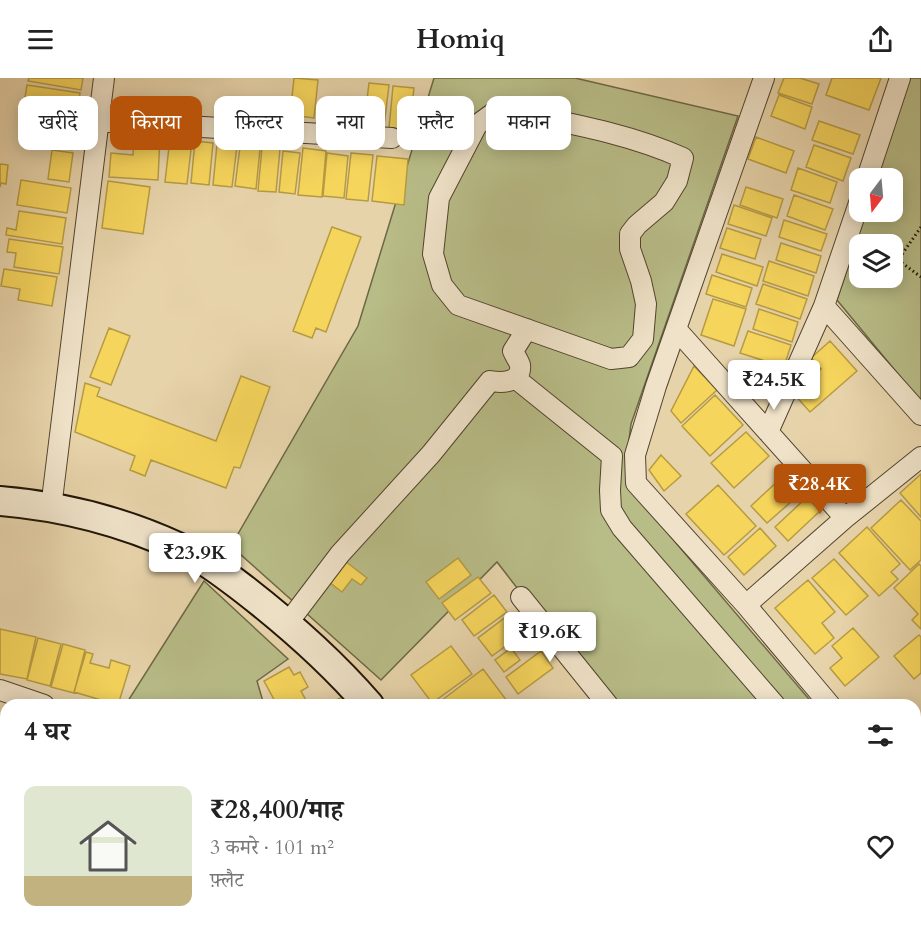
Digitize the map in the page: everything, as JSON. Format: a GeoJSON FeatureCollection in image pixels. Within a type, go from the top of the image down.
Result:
{"type":"FeatureCollection","features":[{"type":"Feature","properties":{"kind":"street"},"geometry":{"type":"LineString","coordinates":[[51,508],[104,78]]}},
{"type":"Feature","properties":{"kind":"street"},"geometry":{"type":"LineString","coordinates":[[764,78],[676,329],[635,455],[636,483],[746,605],[825,699]]}},
{"type":"Feature","properties":{"kind":"street"},"geometry":{"type":"LineString","coordinates":[[870,168],[900,78]]}},
{"type":"Feature","properties":{"kind":"street"},"geometry":{"type":"LineString","coordinates":[[499,109],[602,131],[658,147],[683,158],[677,181],[664,202],[630,234],[630,249],[646,304],[643,339],[629,357],[611,359],[528,329],[458,305],[442,285],[433,254],[439,198],[477,125],[499,109]]}},
{"type":"Feature","properties":{"kind":"street"},"geometry":{"type":"LineString","coordinates":[[99,121],[392,138]]}},
{"type":"Feature","properties":{"kind":"street"},"geometry":{"type":"LineString","coordinates":[[768,432],[824,306],[853,222]]}},
{"type":"Feature","properties":{"kind":"street"},"geometry":{"type":"LineString","coordinates":[[824,306],[921,416]]}},
{"type":"Feature","properties":{"kind":"street"},"geometry":{"type":"LineString","coordinates":[[287,624],[340,554],[431,454],[490,381],[508,382],[515,378],[520,363],[513,351],[528,329]]}},
{"type":"Feature","properties":{"kind":"street"},"geometry":{"type":"LineString","coordinates":[[676,329],[845,518]]}},
{"type":"Feature","properties":{"kind":"street"},"geometry":{"type":"LineString","coordinates":[[515,378],[612,456],[611,510],[622,528],[770,699]]}},
{"type":"Feature","properties":{"kind":"street"},"geometry":{"type":"LineString","coordinates":[[746,605],[845,518],[921,457]]}},
{"type":"Feature","properties":{"kind":"street"},"geometry":{"type":"LineString","coordinates":[[0,501],[51,508],[123,526],[182,548],[222,573],[287,624],[340,672],[364,699]]}},
{"type":"Feature","properties":{"kind":"street"},"geometry":{"type":"LineString","coordinates":[[522,597],[603,699]]}},
{"type":"Feature","properties":{"kind":"street"},"geometry":{"type":"LineString","coordinates":[[0,690],[26,699]]}},
{"type":"Feature","properties":{"kind":"path"},"geometry":{"type":"LineString","coordinates":[[921,227],[898,260],[921,277]]}},
{"type":"Feature","properties":{"kind":"green space"},"geometry":{"type":"Polygon","coordinates":[[[434,78],[575,78],[738,116],[631,424],[626,464],[636,496],[809,699],[603,699],[497,562],[381,680],[231,546],[358,326],[412,150],[474,150],[474,96],[428,96],[434,78]]]}},
{"type":"Feature","properties":{"kind":"green space"},"geometry":{"type":"Polygon","coordinates":[[[909,78],[921,78],[921,402],[837,300],[849,264],[849,288],[903,288],[903,234],[859,234],[863,222],[903,222],[903,168],[879,168],[909,78]]]}},
{"type":"Feature","properties":{"kind":"green space"},"geometry":{"type":"Polygon","coordinates":[[[204,581],[288,659],[257,681],[262,699],[129,699],[204,581]]]}},
{"type":"Feature","properties":{"kind":"building: आवास"},"geometry":{"type":"Polygon","coordinates":[[[29,78],[83,78],[81,90],[28,81],[29,78]]]}},
{"type":"Feature","properties":{"kind":"building: आवास"},"geometry":{"type":"Polygon","coordinates":[[[294,78],[318,80],[314,118],[304,117],[304,96],[292,96],[294,78]]]}},
{"type":"Feature","properties":{"kind":"building: आवास"},"geometry":{"type":"Polygon","coordinates":[[[784,78],[800,78],[819,84],[812,104],[778,93],[784,78]]]}},
{"type":"Feature","properties":{"kind":"building: आवास"},"geometry":{"type":"Polygon","coordinates":[[[832,78],[881,78],[869,110],[826,95],[832,78]]]}},
{"type":"Feature","properties":{"kind":"building: आवास"},"geometry":{"type":"Polygon","coordinates":[[[369,83],[389,85],[385,118],[385,96],[367,96],[369,83]]]}},
{"type":"Feature","properties":{"kind":"building: आवास"},"geometry":{"type":"Polygon","coordinates":[[[27,85],[80,93],[80,96],[25,96],[27,85]]]}},
{"type":"Feature","properties":{"kind":"building: आवास"},"geometry":{"type":"Polygon","coordinates":[[[393,86],[414,88],[413,96],[397,96],[397,129],[389,128],[393,86]]]}},
{"type":"Feature","properties":{"kind":"building: आवास"},"geometry":{"type":"Polygon","coordinates":[[[779,95],[812,107],[805,129],[771,116],[779,95]]]}},
{"type":"Feature","properties":{"kind":"building: आवास"},"geometry":{"type":"Polygon","coordinates":[[[819,121],[860,135],[853,154],[812,140],[819,121]]]}},
{"type":"Feature","properties":{"kind":"building: आवास"},"geometry":{"type":"Polygon","coordinates":[[[756,137],[794,151],[786,173],[748,159],[756,137]]]}},
{"type":"Feature","properties":{"kind":"building: आवास"},"geometry":{"type":"Polygon","coordinates":[[[202,142],[213,143],[209,185],[191,183],[194,150],[202,150],[202,142]]]}},
{"type":"Feature","properties":{"kind":"building: आवास"},"geometry":{"type":"Polygon","coordinates":[[[814,145],[851,158],[843,181],[806,167],[814,145]]]}},
{"type":"Feature","properties":{"kind":"building: आवास"},"geometry":{"type":"Polygon","coordinates":[[[304,148],[326,151],[322,197],[298,195],[303,150],[304,148]]]}},
{"type":"Feature","properties":{"kind":"building: आवास"},"geometry":{"type":"Polygon","coordinates":[[[52,150],[73,153],[69,182],[48,179],[52,150]]]}},
{"type":"Feature","properties":{"kind":"building: आवास"},"geometry":{"type":"Polygon","coordinates":[[[133,150],[159,150],[158,180],[109,177],[111,153],[133,155],[133,150]]]}},
{"type":"Feature","properties":{"kind":"building: आवास"},"geometry":{"type":"Polygon","coordinates":[[[169,150],[191,150],[187,184],[165,182],[169,150]]]}},
{"type":"Feature","properties":{"kind":"building: आवास"},"geometry":{"type":"Polygon","coordinates":[[[216,150],[237,150],[232,187],[213,185],[216,150]]]}},
{"type":"Feature","properties":{"kind":"building: आवास"},"geometry":{"type":"Polygon","coordinates":[[[240,150],[260,150],[256,189],[235,186],[240,150]]]}},
{"type":"Feature","properties":{"kind":"building: आवास"},"geometry":{"type":"Polygon","coordinates":[[[262,150],[280,150],[276,192],[258,191],[262,150]]]}},
{"type":"Feature","properties":{"kind":"building: आवास"},"geometry":{"type":"Polygon","coordinates":[[[283,151],[300,153],[295,194],[279,192],[283,151]]]}},
{"type":"Feature","properties":{"kind":"building: आवास"},"geometry":{"type":"Polygon","coordinates":[[[327,153],[348,156],[344,198],[323,196],[327,153]]]}},
{"type":"Feature","properties":{"kind":"building: आवास"},"geometry":{"type":"Polygon","coordinates":[[[351,153],[373,155],[368,201],[346,199],[351,153]]]}},
{"type":"Feature","properties":{"kind":"building: आवास"},"geometry":{"type":"Polygon","coordinates":[[[377,156],[408,159],[404,205],[372,201],[377,156]]]}},
{"type":"Feature","properties":{"kind":"building: आवास"},"geometry":{"type":"Polygon","coordinates":[[[0,164],[8,165],[6,184],[1,183],[0,187],[0,164]]]}},
{"type":"Feature","properties":{"kind":"building: आवास"},"geometry":{"type":"Polygon","coordinates":[[[798,168],[837,182],[830,203],[791,190],[798,168]]]}},
{"type":"Feature","properties":{"kind":"building: आवास"},"geometry":{"type":"Polygon","coordinates":[[[21,180],[71,188],[67,213],[17,205],[21,180]]]}},
{"type":"Feature","properties":{"kind":"building: आवास"},"geometry":{"type":"Polygon","coordinates":[[[108,181],[150,187],[143,234],[102,228],[108,181]]]}},
{"type":"Feature","properties":{"kind":"building: आवास"},"geometry":{"type":"Polygon","coordinates":[[[746,187],[783,199],[777,218],[740,205],[746,187]]]}},
{"type":"Feature","properties":{"kind":"building: आवास"},"geometry":{"type":"Polygon","coordinates":[[[794,195],[833,209],[825,230],[787,216],[794,195]]]}},
{"type":"Feature","properties":{"kind":"building: आवास"},"geometry":{"type":"Polygon","coordinates":[[[734,205],[772,218],[766,236],[728,224],[734,205]]]}},
{"type":"Feature","properties":{"kind":"building: आवास"},"geometry":{"type":"Polygon","coordinates":[[[19,211],[66,218],[62,244],[6,235],[7,228],[16,230],[19,211]]]}},
{"type":"Feature","properties":{"kind":"building: आवास"},"geometry":{"type":"Polygon","coordinates":[[[784,220],[827,234],[821,251],[779,237],[784,220]]]}},
{"type":"Feature","properties":{"kind":"building: आवास"},"geometry":{"type":"Polygon","coordinates":[[[332,227],[361,237],[326,332],[316,328],[312,338],[293,331],[332,227]]]}},
{"type":"Feature","properties":{"kind":"building: आवास"},"geometry":{"type":"Polygon","coordinates":[[[727,228],[761,239],[755,259],[720,248],[727,228]]]}},
{"type":"Feature","properties":{"kind":"building: आवास"},"geometry":{"type":"Polygon","coordinates":[[[9,239],[63,247],[59,274],[14,267],[16,253],[7,252],[9,239]]]}},
{"type":"Feature","properties":{"kind":"building: आवास"},"geometry":{"type":"Polygon","coordinates":[[[781,243],[821,256],[816,273],[776,260],[781,243]]]}},
{"type":"Feature","properties":{"kind":"building: आवास"},"geometry":{"type":"Polygon","coordinates":[[[722,254],[763,267],[757,286],[716,272],[722,254]]]}},
{"type":"Feature","properties":{"kind":"building: आवास"},"geometry":{"type":"Polygon","coordinates":[[[769,261],[814,276],[808,296],[763,281],[769,261]]]}},
{"type":"Feature","properties":{"kind":"building: आवास"},"geometry":{"type":"Polygon","coordinates":[[[4,269],[57,277],[52,306],[18,300],[20,289],[1,286],[4,269]]]}},
{"type":"Feature","properties":{"kind":"building: आवास"},"geometry":{"type":"Polygon","coordinates":[[[712,275],[752,288],[746,307],[706,294],[712,275]]]}},
{"type":"Feature","properties":{"kind":"building: आवास"},"geometry":{"type":"Polygon","coordinates":[[[763,284],[807,299],[800,319],[756,304],[763,284]]]}},
{"type":"Feature","properties":{"kind":"building: आवास"},"geometry":{"type":"Polygon","coordinates":[[[713,299],[746,309],[734,346],[701,335],[713,299]]]}},
{"type":"Feature","properties":{"kind":"building: आवास"},"geometry":{"type":"Polygon","coordinates":[[[759,309],[798,322],[792,342],[753,329],[759,309]]]}},
{"type":"Feature","properties":{"kind":"building: आवास"},"geometry":{"type":"Polygon","coordinates":[[[109,328],[130,336],[111,385],[90,377],[109,328]]]}},
{"type":"Feature","properties":{"kind":"building: आवास"},"geometry":{"type":"Polygon","coordinates":[[[748,331],[791,345],[784,367],[740,353],[748,331]]]}},
{"type":"Feature","properties":{"kind":"building: आवास"},"geometry":{"type":"Polygon","coordinates":[[[830,341],[857,371],[810,412],[794,394],[821,369],[811,358],[830,341]]]}},
{"type":"Feature","properties":{"kind":"building: आवास"},"geometry":{"type":"Polygon","coordinates":[[[694,366],[717,390],[681,423],[671,411],[694,366]]]}},
{"type":"Feature","properties":{"kind":"building: आवास"},"geometry":{"type":"Polygon","coordinates":[[[241,376],[270,387],[240,468],[234,467],[226,488],[151,460],[145,476],[130,470],[135,456],[75,432],[85,383],[100,388],[97,396],[216,441],[241,376]]]}},
{"type":"Feature","properties":{"kind":"building: आवास"},"geometry":{"type":"Polygon","coordinates":[[[715,395],[743,425],[710,456],[682,426],[715,395]]]}},
{"type":"Feature","properties":{"kind":"building: आवास"},"geometry":{"type":"Polygon","coordinates":[[[746,432],[769,456],[734,488],[711,463],[746,432]]]}},
{"type":"Feature","properties":{"kind":"building: आवास"},"geometry":{"type":"Polygon","coordinates":[[[661,455],[681,476],[664,491],[649,470],[661,455]]]}},
{"type":"Feature","properties":{"kind":"building: आवास"},"geometry":{"type":"Polygon","coordinates":[[[921,474],[921,517],[900,493],[921,474]]]}},
{"type":"Feature","properties":{"kind":"building: आवास"},"geometry":{"type":"Polygon","coordinates":[[[783,476],[800,494],[767,523],[751,506],[783,476]]]}},
{"type":"Feature","properties":{"kind":"building: आवास"},"geometry":{"type":"Polygon","coordinates":[[[718,485],[756,526],[724,555],[686,514],[718,485]]]}},
{"type":"Feature","properties":{"kind":"building: आवास"},"geometry":{"type":"Polygon","coordinates":[[[807,497],[820,511],[788,541],[775,527],[807,497]]]}},
{"type":"Feature","properties":{"kind":"building: आवास"},"geometry":{"type":"Polygon","coordinates":[[[901,500],[921,521],[921,560],[910,570],[871,528],[901,500]]]}},
{"type":"Feature","properties":{"kind":"building: आवास"},"geometry":{"type":"Polygon","coordinates":[[[867,527],[900,564],[891,572],[898,579],[879,596],[839,553],[867,527]]]}},
{"type":"Feature","properties":{"kind":"building: आवास"},"geometry":{"type":"Polygon","coordinates":[[[760,528],[776,546],[744,575],[728,557],[760,528]]]}},
{"type":"Feature","properties":{"kind":"building: आवास"},"geometry":{"type":"Polygon","coordinates":[[[458,558],[471,575],[439,599],[426,582],[458,558]]]}},
{"type":"Feature","properties":{"kind":"building: आवास"},"geometry":{"type":"Polygon","coordinates":[[[834,559],[868,596],[846,615],[812,578],[834,559]]]}},
{"type":"Feature","properties":{"kind":"building: आवास"},"geometry":{"type":"Polygon","coordinates":[[[345,561],[367,578],[361,585],[352,579],[342,592],[324,578],[345,561]]]}},
{"type":"Feature","properties":{"kind":"building: आवास"},"geometry":{"type":"Polygon","coordinates":[[[919,564],[921,566],[921,629],[912,620],[918,614],[894,588],[919,564]]]}},
{"type":"Feature","properties":{"kind":"building: आवास"},"geometry":{"type":"Polygon","coordinates":[[[478,577],[491,593],[455,620],[442,603],[478,577]]]}},
{"type":"Feature","properties":{"kind":"building: आवास"},"geometry":{"type":"Polygon","coordinates":[[[808,580],[835,612],[822,623],[834,638],[815,654],[775,608],[808,580]]]}},
{"type":"Feature","properties":{"kind":"building: आवास"},"geometry":{"type":"Polygon","coordinates":[[[494,595],[507,612],[474,636],[462,620],[494,595]]]}},
{"type":"Feature","properties":{"kind":"building: आवास"},"geometry":{"type":"Polygon","coordinates":[[[511,613],[525,632],[492,656],[478,638],[511,613]]]}},
{"type":"Feature","properties":{"kind":"building: आवास"},"geometry":{"type":"Polygon","coordinates":[[[853,628],[879,657],[845,686],[830,668],[842,658],[832,646],[853,628]]]}},
{"type":"Feature","properties":{"kind":"building: आवास"},"geometry":{"type":"Polygon","coordinates":[[[0,629],[36,637],[27,679],[0,674],[0,629]]]}},
{"type":"Feature","properties":{"kind":"building: आवास"},"geometry":{"type":"Polygon","coordinates":[[[919,635],[921,637],[921,673],[914,679],[894,656],[919,635]]]}},
{"type":"Feature","properties":{"kind":"building: आवास"},"geometry":{"type":"Polygon","coordinates":[[[38,638],[61,644],[50,686],[27,680],[38,638]]]}},
{"type":"Feature","properties":{"kind":"building: आवास"},"geometry":{"type":"Polygon","coordinates":[[[63,644],[85,650],[74,693],[51,687],[63,644]]]}},
{"type":"Feature","properties":{"kind":"building: आवास"},"geometry":{"type":"Polygon","coordinates":[[[451,646],[472,674],[438,699],[429,699],[411,675],[451,646]]]}},
{"type":"Feature","properties":{"kind":"building: आवास"},"geometry":{"type":"Polygon","coordinates":[[[511,648],[520,660],[504,672],[495,660],[511,648]]]}},
{"type":"Feature","properties":{"kind":"building: आवास"},"geometry":{"type":"Polygon","coordinates":[[[541,651],[553,668],[518,694],[506,677],[541,651]]]}},
{"type":"Feature","properties":{"kind":"building: आवास"},"geometry":{"type":"Polygon","coordinates":[[[86,652],[93,654],[90,663],[109,668],[111,660],[130,666],[120,699],[98,699],[74,692],[86,652]]]}},
{"type":"Feature","properties":{"kind":"building: आवास"},"geometry":{"type":"Polygon","coordinates":[[[289,667],[294,675],[300,672],[308,687],[301,691],[305,699],[274,699],[264,681],[289,667]]]}},
{"type":"Feature","properties":{"kind":"building: आवास"},"geometry":{"type":"Polygon","coordinates":[[[483,669],[506,699],[444,699],[483,669]]]}}]}
